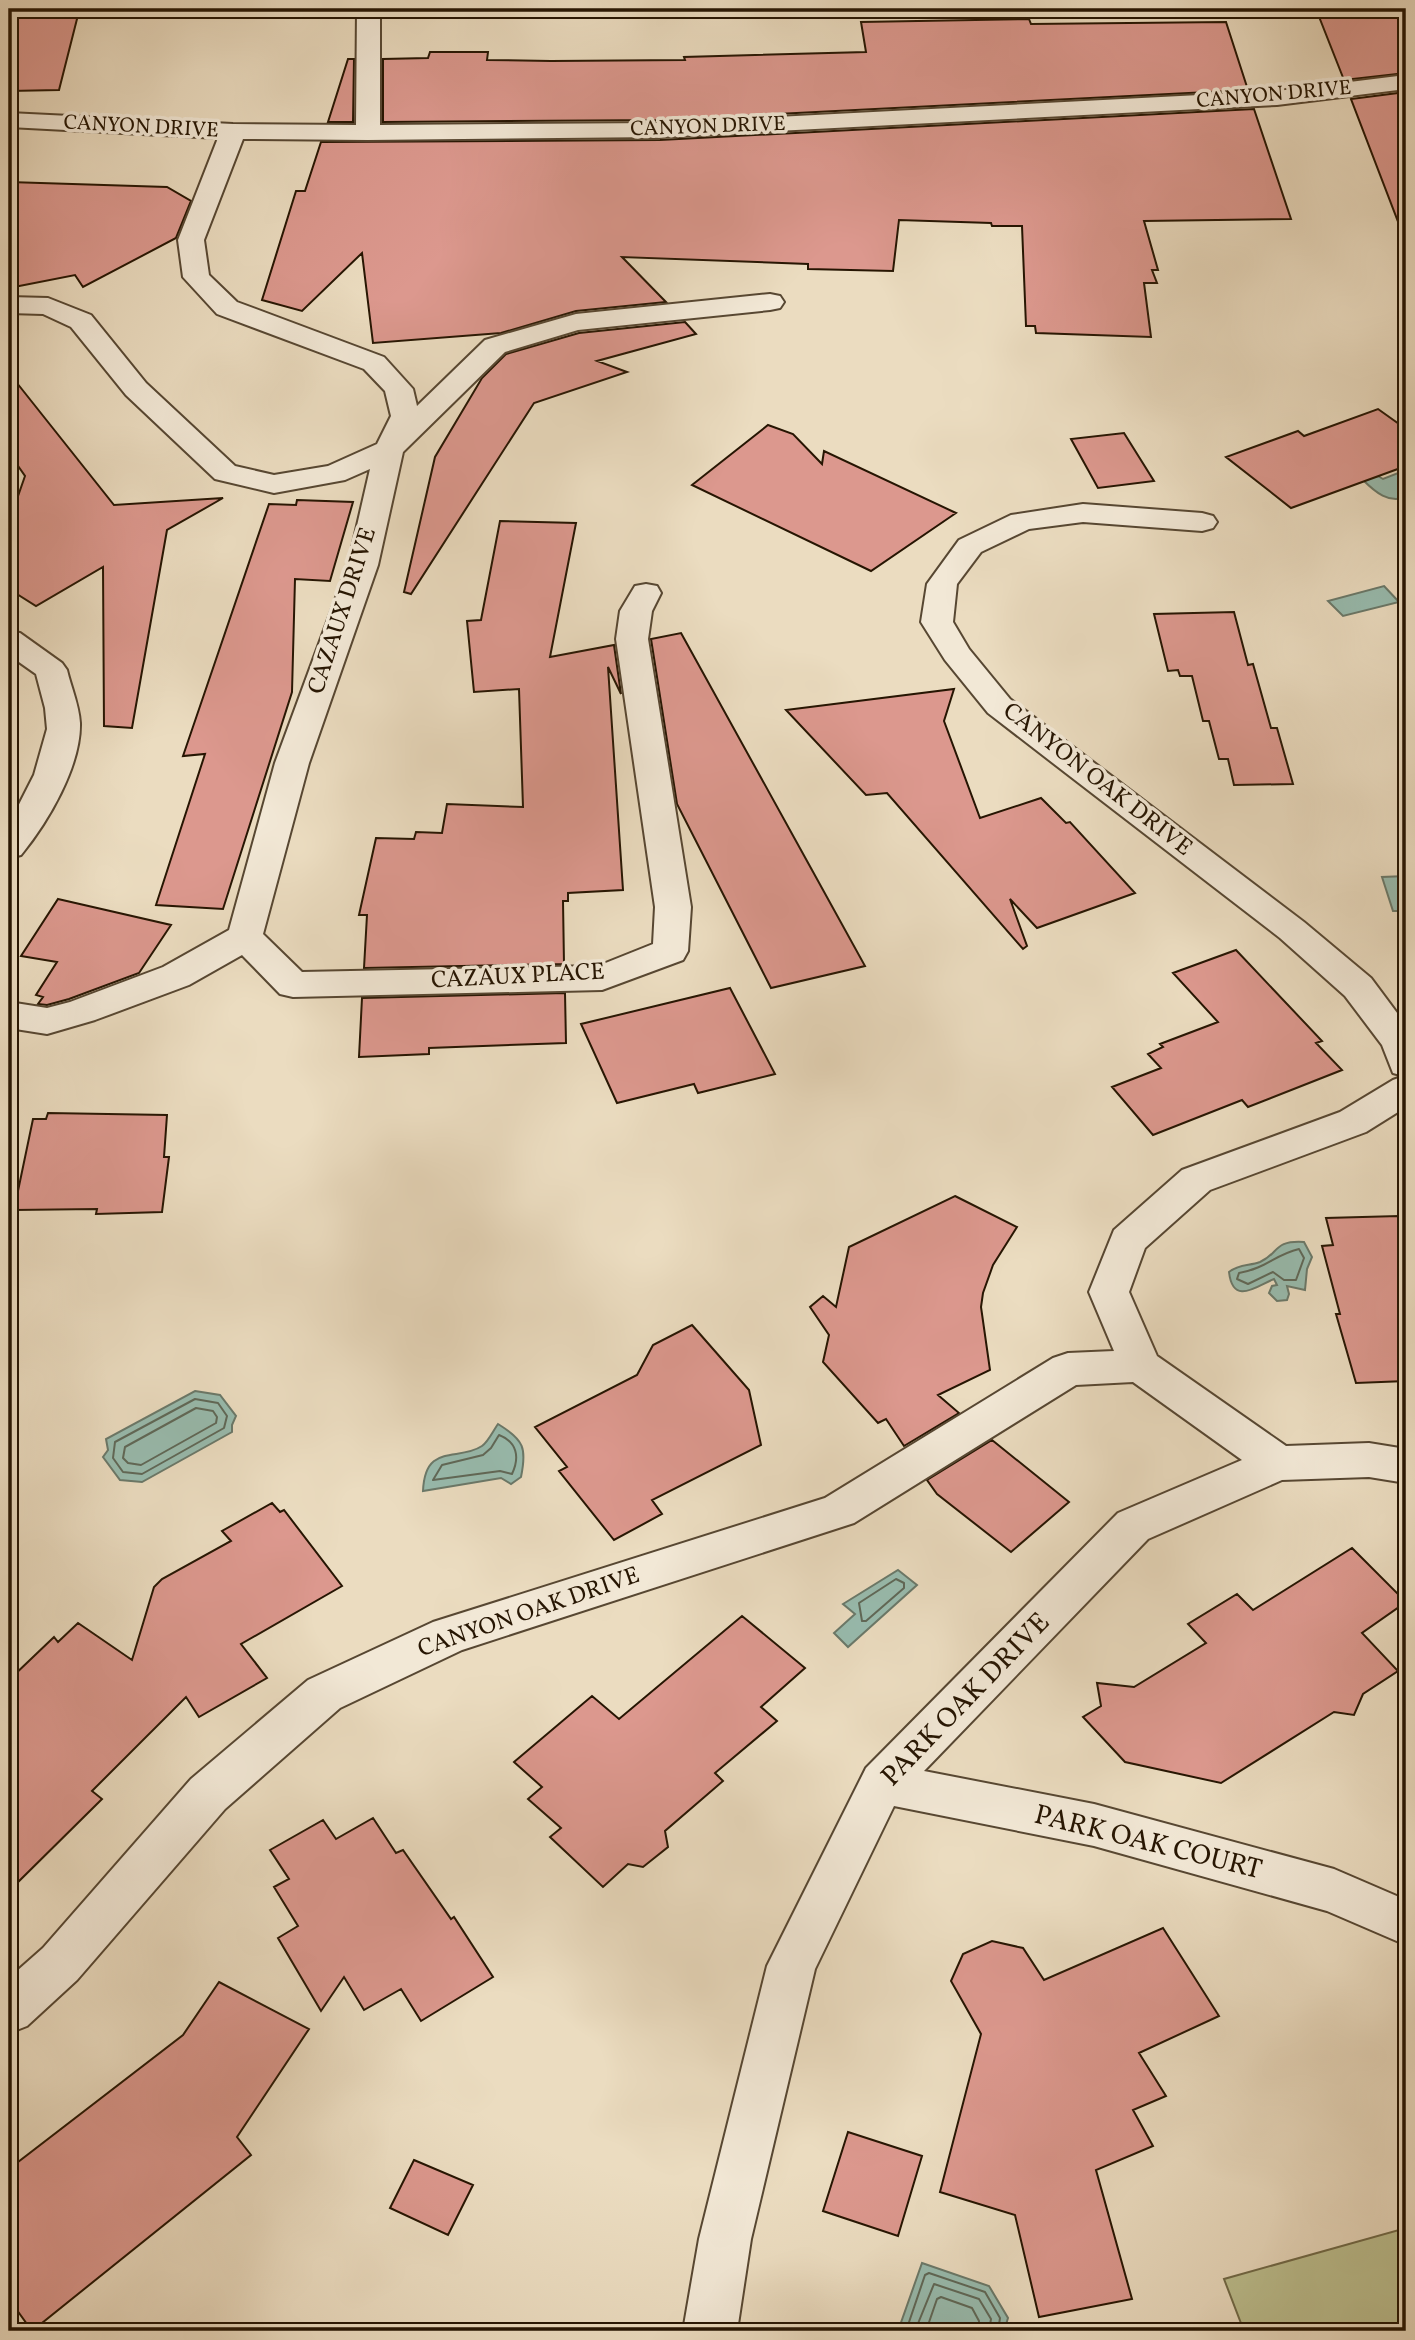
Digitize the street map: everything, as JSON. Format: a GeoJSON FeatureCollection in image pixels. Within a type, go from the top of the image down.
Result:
{"type":"FeatureCollection","features":[{"type":"Feature","properties":{"kind":"street"},"geometry":{"type":"LineString","coordinates":[[368,9],[368,134]]}},
{"type":"Feature","properties":{"kind":"street","name":"CANYON DRIVE"},"geometry":{"type":"LineString","coordinates":[[9,120],[233,131],[368,134],[660,130],[1277,98],[1406,82]]}},
{"type":"Feature","properties":{"kind":"street","name":"CAZAUX DRIVE"},"geometry":{"type":"LineString","coordinates":[[233,131],[191,240],[197,277],[227,309],[374,363],[399,389],[405,416],[389,449],[363,565],[292,763],[245,937]]}},
{"type":"Feature","properties":{"kind":"street"},"geometry":{"type":"LineString","coordinates":[[9,305],[48,306],[80,321],[136,389],[225,473],[274,484],[335,474],[389,449],[495,346],[576,322],[770,302]]}},
{"type":"Feature","properties":{"kind":"street","name":"CANYON OAK DRIVE"},"geometry":{"type":"LineString","coordinates":[[1202,522],[1083,513],[1022,522],[970,547],[942,584],[937,622],[956,653],[999,706],[1292,930],[1358,987],[1399,1042],[1406,1064]]}},
{"type":"Feature","properties":{"kind":"street","name":"CAZAUX PLACE"},"geometry":{"type":"LineString","coordinates":[[245,937],[293,985],[602,978],[670,951],[673,907],[632,639],[636,611],[646,593]]}},
{"type":"Feature","properties":{"kind":"street"},"geometry":{"type":"LineString","coordinates":[[9,640],[51,670],[64,727],[52,774],[19,837],[9,847]]}},
{"type":"Feature","properties":{"kind":"street"},"geometry":{"type":"LineString","coordinates":[[9,1016],[47,1021],[82,1010],[176,976],[245,937]]}},
{"type":"Feature","properties":{"kind":"street"},"geometry":{"type":"LineString","coordinates":[[1278,1462],[1140,1366],[1110,1292],[1128,1240],[1196,1180],[1353,1122],[1406,1089]]}},
{"type":"Feature","properties":{"kind":"street","name":"CANYON OAK DRIVE"},"geometry":{"type":"LineString","coordinates":[[9,2010],[60,1964],[208,1794],[324,1694],[449,1635],[839,1511],[1068,1369],[1140,1366]]}},
{"type":"Feature","properties":{"kind":"street","name":"PARK OAK DRIVE"},"geometry":{"type":"LineString","coordinates":[[710,2331],[725,2239],[791,1966],[882,1783],[1133,1526],[1278,1462],[1369,1460],[1406,1465]]}},
{"type":"Feature","properties":{"kind":"street","name":"PARK OAK COURT"},"geometry":{"type":"LineString","coordinates":[[882,1783],[1094,1825],[1334,1891],[1406,1923]]}},
{"type":"Feature","properties":{"kind":"green space"},"geometry":{"type":"Polygon","coordinates":[[[1406,2228],[1406,2331],[1244,2331],[1224,2279],[1406,2228]]]}},
{"type":"Feature","properties":{"kind":"water"},"geometry":{"type":"Polygon","coordinates":[[[1406,470],[1406,497],[1400,499],[1383,496],[1363,480],[1378,476],[1383,479],[1406,470]]]}},
{"type":"Feature","properties":{"kind":"water"},"geometry":{"type":"Polygon","coordinates":[[[1384,586],[1399,602],[1343,616],[1328,601],[1384,586]]]}},
{"type":"Feature","properties":{"kind":"water"},"geometry":{"type":"Polygon","coordinates":[[[1406,876],[1406,911],[1393,911],[1382,877],[1406,876]]]}},
{"type":"Feature","properties":{"kind":"water"},"geometry":{"type":"Polygon","coordinates":[[[1304,1242],[1312,1257],[1307,1269],[1305,1290],[1287,1286],[1287,1300],[1277,1301],[1269,1293],[1272,1286],[1277,1285],[1274,1279],[1247,1291],[1235,1289],[1231,1283],[1229,1272],[1233,1269],[1266,1259],[1281,1245],[1304,1242]]]}},
{"type":"Feature","properties":{"kind":"water"},"geometry":{"type":"Polygon","coordinates":[[[195,1391],[220,1395],[236,1416],[232,1432],[142,1482],[120,1480],[103,1457],[108,1450],[106,1439],[195,1391]]]}},
{"type":"Feature","properties":{"kind":"water"},"geometry":{"type":"Polygon","coordinates":[[[498,1424],[522,1446],[524,1459],[521,1477],[511,1484],[501,1478],[423,1491],[425,1476],[436,1459],[473,1451],[482,1446],[498,1424]]]}},
{"type":"Feature","properties":{"kind":"water"},"geometry":{"type":"Polygon","coordinates":[[[898,1570],[917,1585],[848,1647],[834,1633],[855,1614],[843,1604],[898,1570]]]}},
{"type":"Feature","properties":{"kind":"water"},"geometry":{"type":"Polygon","coordinates":[[[922,2263],[989,2286],[1008,2318],[1004,2331],[898,2331],[922,2263]]]}},
{"type":"Feature","properties":{"kind":"building"},"geometry":{"type":"Polygon","coordinates":[[[1316,9],[1406,9],[1406,73],[1344,80],[1316,9]]]}},
{"type":"Feature","properties":{"kind":"building"},"geometry":{"type":"Polygon","coordinates":[[[78,15],[59,90],[9,91],[9,16],[78,15]]]}},
{"type":"Feature","properties":{"kind":"building"},"geometry":{"type":"Polygon","coordinates":[[[1029,19],[1031,24],[1226,22],[1248,90],[660,120],[383,122],[383,59],[428,58],[430,52],[488,52],[487,60],[551,61],[685,60],[684,57],[866,52],[861,22],[1029,19]]]}},
{"type":"Feature","properties":{"kind":"building"},"geometry":{"type":"Polygon","coordinates":[[[348,59],[354,59],[353,122],[328,122],[348,59]]]}},
{"type":"Feature","properties":{"kind":"building"},"geometry":{"type":"Polygon","coordinates":[[[1406,92],[1406,231],[1402,232],[1351,99],[1406,92]]]}},
{"type":"Feature","properties":{"kind":"building"},"geometry":{"type":"Polygon","coordinates":[[[1254,109],[1291,219],[1144,221],[1158,270],[1152,270],[1157,283],[1144,283],[1151,337],[1036,333],[1035,326],[1026,326],[1022,226],[992,226],[991,223],[899,220],[893,271],[808,269],[808,264],[622,257],[666,302],[576,311],[501,333],[373,343],[362,253],[302,311],[262,300],[296,191],[305,191],[321,142],[660,140],[1254,109]]]}},
{"type":"Feature","properties":{"kind":"building"},"geometry":{"type":"Polygon","coordinates":[[[9,182],[167,187],[191,201],[176,238],[83,287],[75,275],[9,288],[9,182]]]}},
{"type":"Feature","properties":{"kind":"building"},"geometry":{"type":"Polygon","coordinates":[[[685,322],[696,334],[597,361],[627,372],[534,403],[411,594],[404,592],[435,457],[482,378],[506,354],[579,333],[685,322]]]}},
{"type":"Feature","properties":{"kind":"building"},"geometry":{"type":"Polygon","coordinates":[[[9,373],[114,505],[223,498],[167,530],[132,728],[104,726],[103,567],[36,606],[9,589],[9,522],[25,476],[9,453],[9,373]]]}},
{"type":"Feature","properties":{"kind":"building"},"geometry":{"type":"Polygon","coordinates":[[[1378,409],[1406,429],[1406,466],[1291,508],[1226,457],[1298,431],[1304,436],[1378,409]]]}},
{"type":"Feature","properties":{"kind":"building"},"geometry":{"type":"Polygon","coordinates":[[[768,425],[793,434],[822,464],[824,451],[956,513],[871,571],[692,485],[768,425]]]}},
{"type":"Feature","properties":{"kind":"building"},"geometry":{"type":"Polygon","coordinates":[[[1124,433],[1154,481],[1098,488],[1071,439],[1124,433]]]}},
{"type":"Feature","properties":{"kind":"building"},"geometry":{"type":"Polygon","coordinates":[[[297,500],[353,502],[330,581],[295,579],[292,692],[223,909],[156,905],[205,754],[183,756],[269,504],[296,505],[297,500]]]}},
{"type":"Feature","properties":{"kind":"building"},"geometry":{"type":"Polygon","coordinates":[[[500,521],[576,523],[550,657],[614,645],[621,694],[608,667],[623,890],[568,893],[568,901],[563,901],[564,964],[364,968],[367,915],[359,915],[376,838],[414,839],[416,832],[442,833],[447,804],[523,807],[519,689],[474,692],[467,621],[481,620],[500,521]]]}},
{"type":"Feature","properties":{"kind":"building"},"geometry":{"type":"Polygon","coordinates":[[[1234,612],[1248,665],[1253,664],[1271,728],[1277,728],[1293,784],[1234,785],[1228,759],[1219,759],[1209,721],[1203,721],[1192,676],[1180,676],[1178,670],[1168,671],[1154,614],[1234,612]]]}},
{"type":"Feature","properties":{"kind":"building"},"geometry":{"type":"Polygon","coordinates":[[[681,633],[865,966],[771,988],[677,804],[651,639],[681,633]]]}},
{"type":"Feature","properties":{"kind":"building"},"geometry":{"type":"Polygon","coordinates":[[[954,689],[944,721],[980,818],[1041,798],[1066,823],[1070,822],[1135,893],[1037,928],[1010,899],[1027,946],[1023,949],[887,793],[866,795],[786,710],[954,689]]]}},
{"type":"Feature","properties":{"kind":"building"},"geometry":{"type":"Polygon","coordinates":[[[58,899],[171,925],[139,973],[69,999],[47,1005],[38,1004],[43,997],[36,995],[57,962],[21,956],[58,899]]]}},
{"type":"Feature","properties":{"kind":"building"},"geometry":{"type":"Polygon","coordinates":[[[1236,950],[1322,1041],[1316,1043],[1342,1070],[1248,1107],[1242,1100],[1153,1135],[1112,1087],[1161,1068],[1148,1054],[1163,1047],[1160,1044],[1218,1022],[1173,973],[1236,950]]]}},
{"type":"Feature","properties":{"kind":"building"},"geometry":{"type":"Polygon","coordinates":[[[730,988],[775,1074],[698,1093],[694,1084],[617,1103],[581,1024],[730,988]]]}},
{"type":"Feature","properties":{"kind":"building"},"geometry":{"type":"Polygon","coordinates":[[[565,993],[566,1043],[429,1048],[429,1054],[359,1057],[362,998],[565,993]]]}},
{"type":"Feature","properties":{"kind":"building"},"geometry":{"type":"Polygon","coordinates":[[[48,1113],[167,1115],[164,1157],[169,1157],[162,1212],[96,1214],[97,1209],[14,1210],[33,1119],[46,1119],[48,1113]]]}},
{"type":"Feature","properties":{"kind":"building"},"geometry":{"type":"Polygon","coordinates":[[[955,1196],[1017,1227],[993,1265],[983,1293],[981,1307],[990,1370],[938,1395],[959,1413],[904,1446],[886,1419],[878,1423],[823,1362],[829,1335],[810,1307],[823,1296],[836,1307],[849,1247],[955,1196]]]}},
{"type":"Feature","properties":{"kind":"building"},"geometry":{"type":"Polygon","coordinates":[[[1399,1216],[1406,1240],[1406,1381],[1356,1383],[1336,1314],[1340,1314],[1322,1246],[1333,1245],[1326,1218],[1399,1216]]]}},
{"type":"Feature","properties":{"kind":"building"},"geometry":{"type":"Polygon","coordinates":[[[692,1325],[749,1390],[761,1445],[652,1500],[662,1514],[614,1540],[559,1471],[567,1467],[535,1427],[637,1375],[653,1345],[692,1325]]]}},
{"type":"Feature","properties":{"kind":"building"},"geometry":{"type":"Polygon","coordinates":[[[992,1440],[1069,1502],[1011,1552],[937,1494],[927,1480],[992,1440]]]}},
{"type":"Feature","properties":{"kind":"building"},"geometry":{"type":"Polygon","coordinates":[[[272,1503],[280,1512],[284,1510],[342,1586],[241,1644],[267,1678],[199,1717],[186,1697],[92,1791],[102,1799],[9,1891],[9,1680],[54,1637],[58,1642],[78,1623],[132,1660],[154,1587],[162,1579],[231,1541],[222,1531],[272,1503]]]}},
{"type":"Feature","properties":{"kind":"building"},"geometry":{"type":"Polygon","coordinates":[[[1352,1548],[1406,1602],[1362,1633],[1398,1671],[1363,1694],[1354,1715],[1334,1712],[1221,1783],[1125,1762],[1083,1717],[1101,1706],[1097,1683],[1134,1687],[1206,1643],[1188,1624],[1237,1594],[1253,1610],[1352,1548]]]}},
{"type":"Feature","properties":{"kind":"building"},"geometry":{"type":"Polygon","coordinates":[[[742,1616],[805,1668],[761,1707],[777,1721],[715,1773],[723,1781],[665,1831],[668,1847],[643,1867],[628,1864],[603,1887],[550,1837],[561,1828],[528,1799],[542,1787],[514,1762],[592,1696],[619,1719],[742,1616]]]}},
{"type":"Feature","properties":{"kind":"building"},"geometry":{"type":"Polygon","coordinates":[[[373,1818],[396,1853],[403,1850],[451,1919],[454,1917],[493,1977],[421,2021],[401,1989],[364,2010],[344,1977],[321,2011],[278,1938],[298,1926],[274,1887],[289,1879],[270,1850],[323,1820],[336,1839],[373,1818]]]}},
{"type":"Feature","properties":{"kind":"building"},"geometry":{"type":"Polygon","coordinates":[[[1163,1928],[1219,2016],[1139,2053],[1166,2096],[1133,2110],[1153,2146],[1096,2170],[1132,2299],[1039,2317],[1015,2215],[940,2192],[981,2034],[951,1981],[963,1954],[992,1941],[1023,1948],[1044,1980],[1163,1928]]]}},
{"type":"Feature","properties":{"kind":"building"},"geometry":{"type":"Polygon","coordinates":[[[219,1982],[309,2029],[237,2137],[251,2155],[32,2331],[9,2299],[9,2169],[183,2035],[219,1982]]]}},
{"type":"Feature","properties":{"kind":"building"},"geometry":{"type":"Polygon","coordinates":[[[848,2132],[922,2156],[898,2236],[823,2211],[848,2132]]]}},
{"type":"Feature","properties":{"kind":"building"},"geometry":{"type":"Polygon","coordinates":[[[414,2160],[473,2185],[448,2235],[390,2208],[414,2160]]]}}]}
